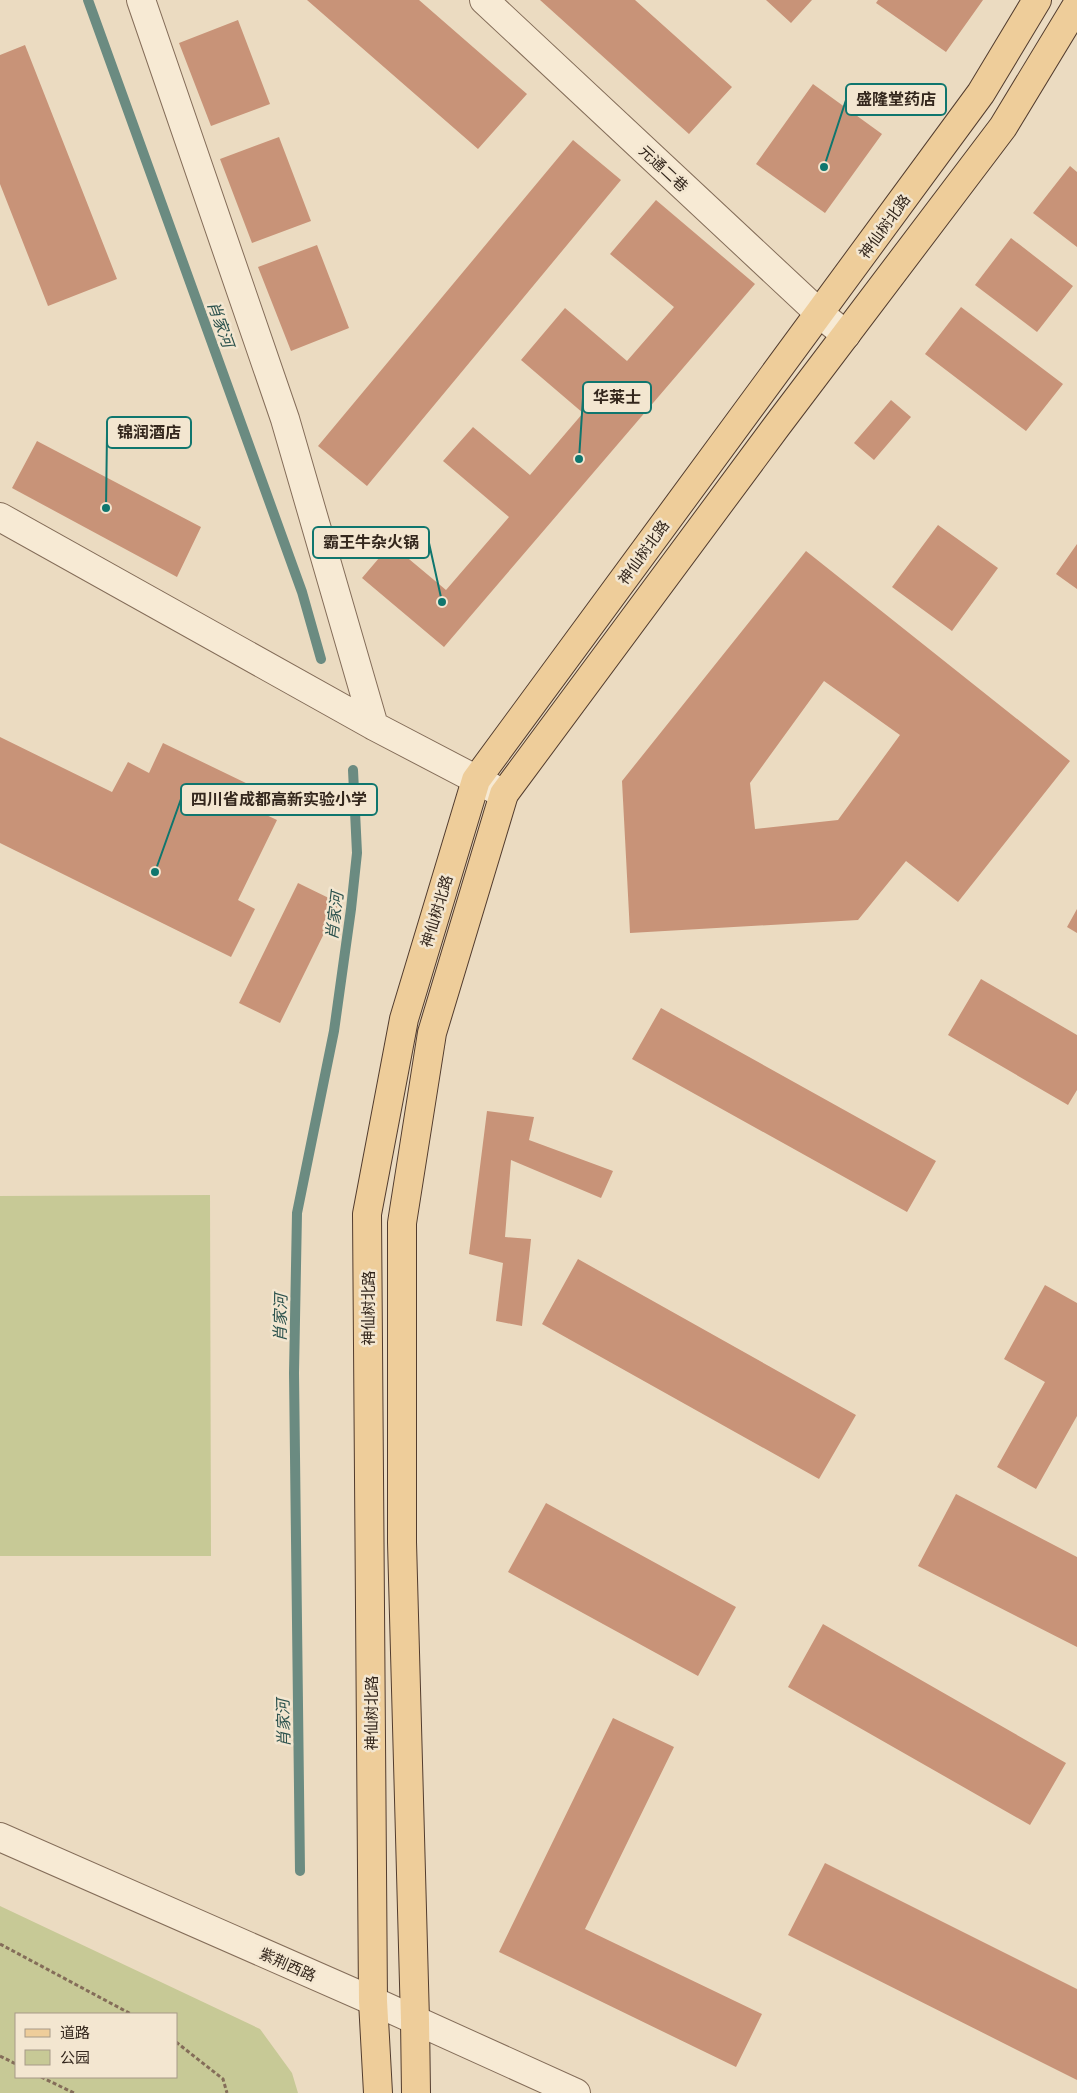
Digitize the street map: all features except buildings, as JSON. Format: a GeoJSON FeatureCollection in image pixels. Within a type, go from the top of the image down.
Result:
{"type":"FeatureCollection","features":[{"type":"Feature","properties":{"kind":"main road","name":"神仙树北路"},"geometry":{"type":"LineString","coordinates":[[378,2093],[373,2001],[368,1214],[404,1019],[476,780],[981,93],[1037,0]]}},
{"type":"Feature","properties":{"kind":"main road"},"geometry":{"type":"LineString","coordinates":[[416,2093],[402,1542],[402,1223],[432,1033],[504,794],[1003,127],[1077,5]]}},
{"type":"Feature","properties":{"kind":"street"},"geometry":{"type":"LineString","coordinates":[[141,0],[285,419],[374,726]]}},
{"type":"Feature","properties":{"kind":"street","name":"元通二巷"},"geometry":{"type":"LineString","coordinates":[[484,0],[819,313],[846,335]]}},
{"type":"Feature","properties":{"kind":"street"},"geometry":{"type":"LineString","coordinates":[[0,517],[374,726],[504,794]]}},
{"type":"Feature","properties":{"kind":"street","name":"紫荆西路"},"geometry":{"type":"LineString","coordinates":[[0,1837],[373,2001],[576,2093]]}},
{"type":"Feature","properties":{"kind":"path"},"geometry":{"type":"LineString","coordinates":[[0,1944],[129,2013]]}},
{"type":"Feature","properties":{"kind":"path"},"geometry":{"type":"LineString","coordinates":[[178,2044],[223,2079],[227,2093]]}},
{"type":"Feature","properties":{"kind":"path"},"geometry":{"type":"LineString","coordinates":[[0,2056],[15,2064]]}},
{"type":"Feature","properties":{"kind":"path"},"geometry":{"type":"LineString","coordinates":[[43,2078],[74,2093]]}},
{"type":"Feature","properties":{"kind":"green space"},"geometry":{"type":"Polygon","coordinates":[[[210,1195],[211,1556],[0,1556],[0,1196],[210,1195]]]}},
{"type":"Feature","properties":{"kind":"green space"},"geometry":{"type":"Polygon","coordinates":[[[0,1906],[260,2029],[292,2073],[298,2093],[0,2093],[0,1906]]]}},
{"type":"Feature","properties":{"kind":"waterway","name":"肖家河"},"geometry":{"type":"LineString","coordinates":[[88,0],[302,592],[321,659]]}},
{"type":"Feature","properties":{"kind":"waterway","name":"肖家河"},"geometry":{"type":"LineString","coordinates":[[300,1871],[294,1373],[297,1213],[334,1031],[351,909],[357,853],[353,770]]}},
{"type":"Feature","properties":{"kind":"place","name":"盛隆堂药店"},"geometry":{"type":"Point","coordinates":[824,167]}},
{"type":"Feature","properties":{"kind":"place","name":"华莱士"},"geometry":{"type":"Point","coordinates":[579,459]}},
{"type":"Feature","properties":{"kind":"place","name":"锦润酒店"},"geometry":{"type":"Point","coordinates":[106,508]}},
{"type":"Feature","properties":{"kind":"place","name":"霸王牛杂火锅"},"geometry":{"type":"Point","coordinates":[442,602]}},
{"type":"Feature","properties":{"kind":"place","name":"四川省成都高新实验小学"},"geometry":{"type":"Point","coordinates":[155,872]}}]}
